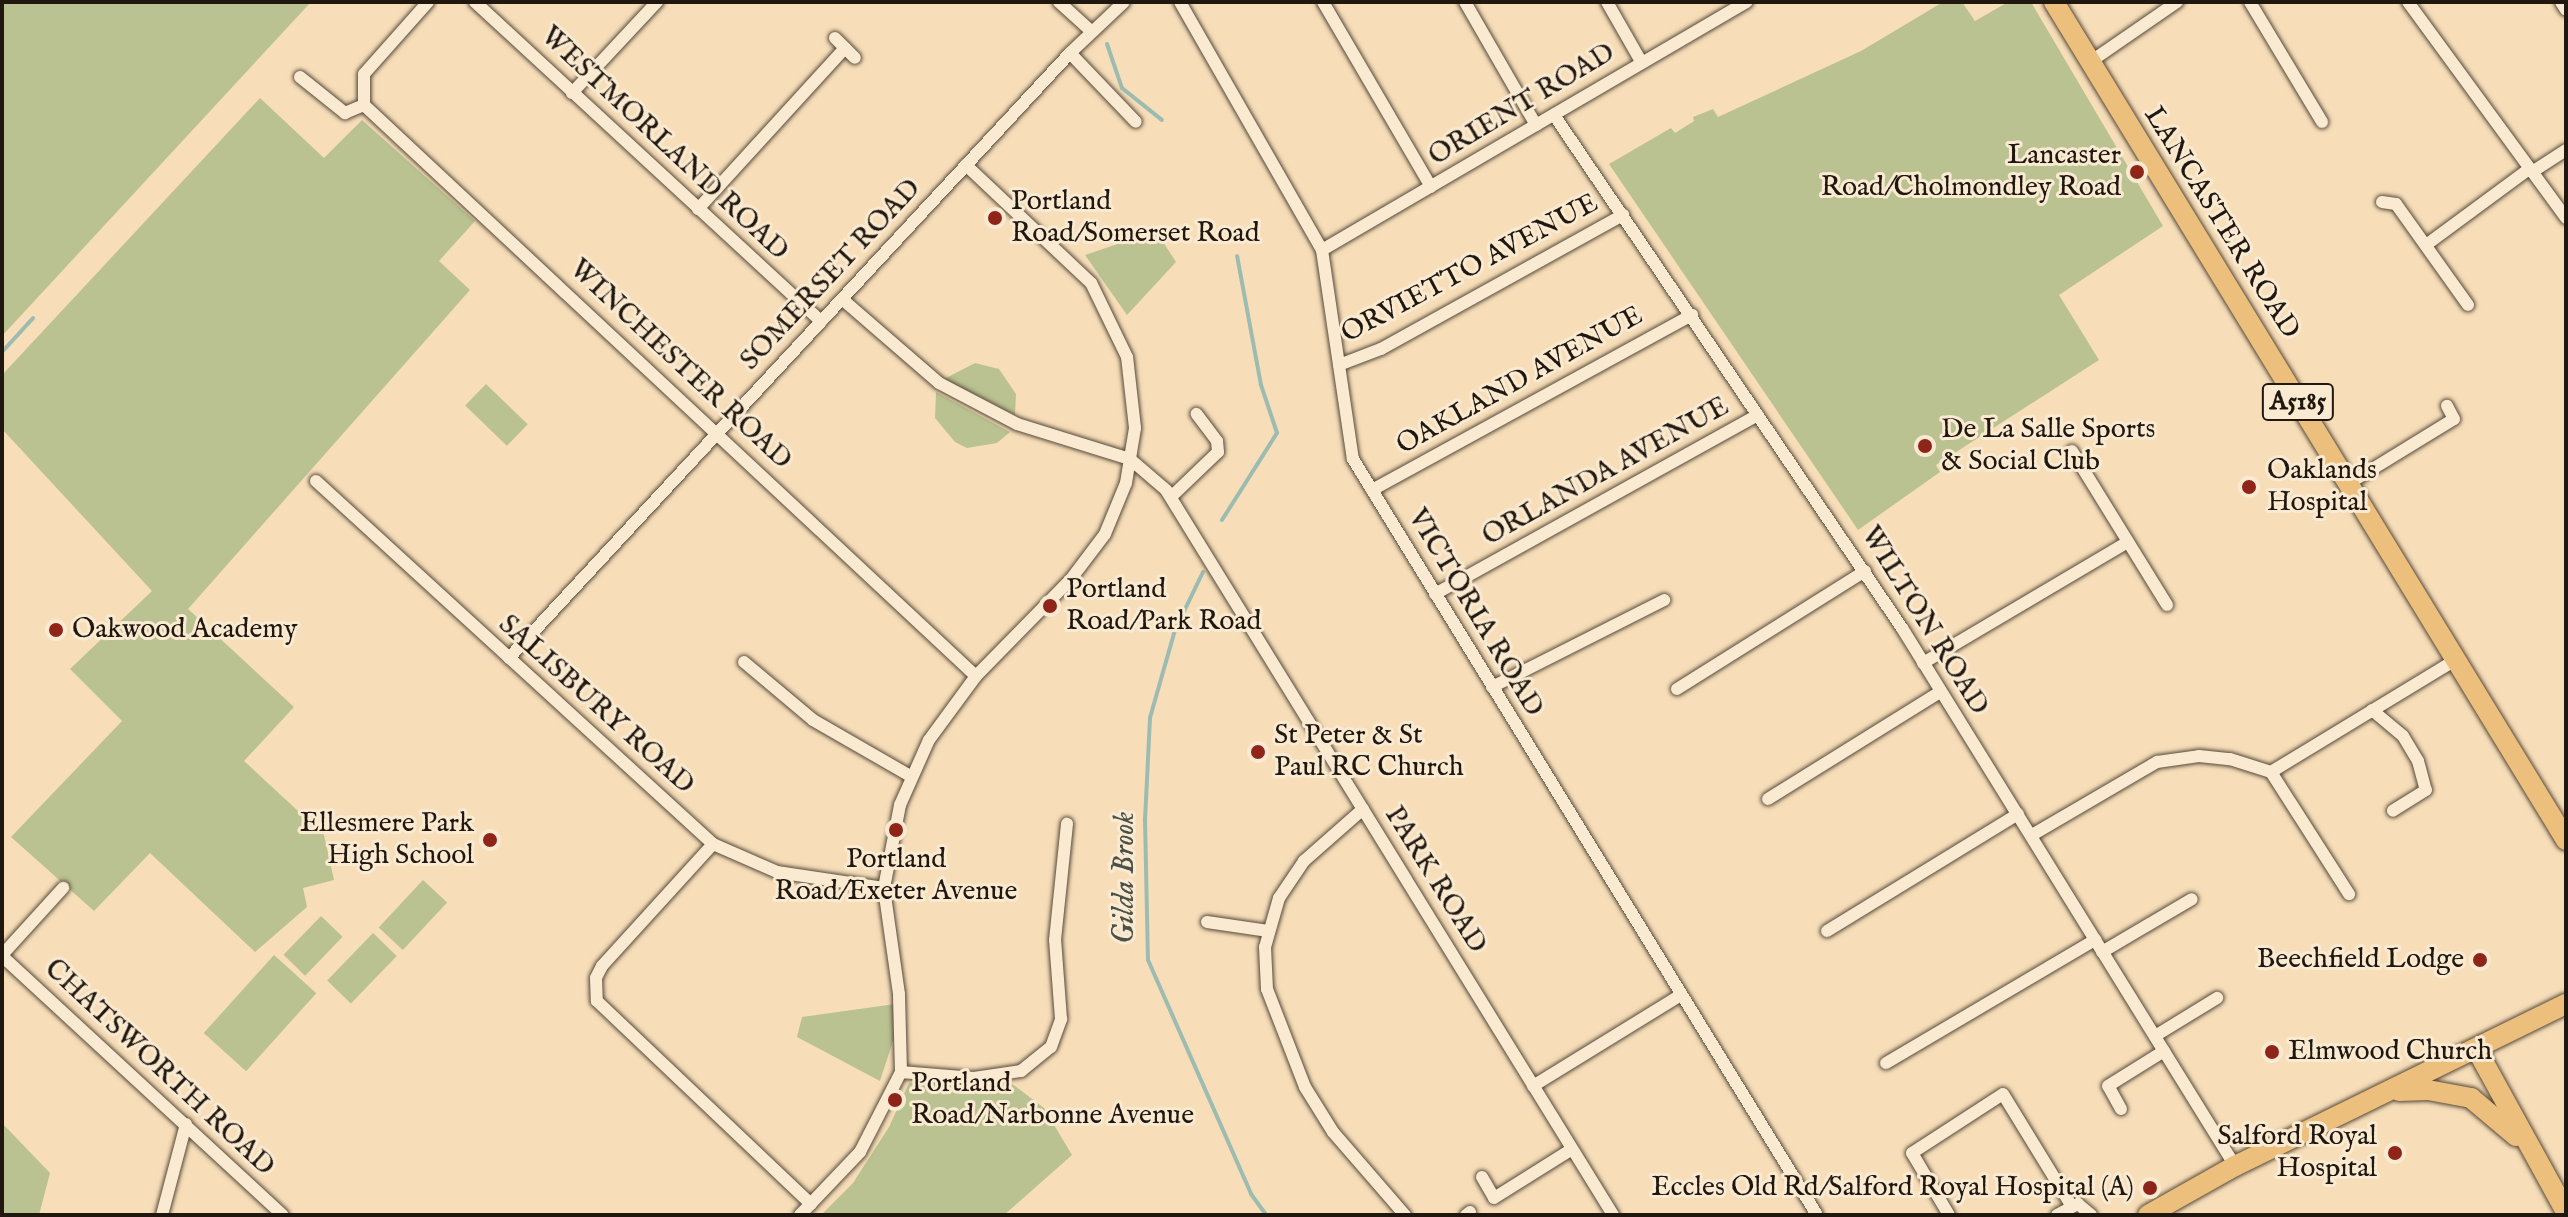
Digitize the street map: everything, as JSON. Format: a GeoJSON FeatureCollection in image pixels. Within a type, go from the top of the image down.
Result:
{"type":"FeatureCollection","features":[{"type":"Feature","properties":{"kind":"main road","name":"LANCASTER ROAD"},"geometry":{"type":"LineString","coordinates":[[2054,2],[2566,840]]}},
{"type":"Feature","properties":{"kind":"main road"},"geometry":{"type":"LineString","coordinates":[[2148,1215],[2235,1166],[2566,1004]]}},
{"type":"Feature","properties":{"kind":"main road"},"geometry":{"type":"LineString","coordinates":[[2477,1050],[2566,1212]]}},
{"type":"Feature","properties":{"kind":"main road"},"geometry":{"type":"LineString","coordinates":[[2390,1092],[2428,1090],[2471,1098],[2533,1153]]}},
{"type":"Feature","properties":{"kind":"street"},"geometry":{"type":"LineString","coordinates":[[300,77],[345,113],[364,105],[360,86],[372,64],[428,2]]}},
{"type":"Feature","properties":{"kind":"street","name":"WESTMORLAND ROAD"},"geometry":{"type":"LineString","coordinates":[[475,2],[821,321]]}},
{"type":"Feature","properties":{"kind":"street"},"geometry":{"type":"LineString","coordinates":[[572,93],[657,2]]}},
{"type":"Feature","properties":{"kind":"street"},"geometry":{"type":"LineString","coordinates":[[1059,2],[1091,31]]}},
{"type":"Feature","properties":{"kind":"street","name":"SOMERSET ROAD"},"geometry":{"type":"LineString","coordinates":[[509,658],[1070,53],[1124,2]]}},
{"type":"Feature","properties":{"kind":"street","name":"VICTORIA ROAD"},"geometry":{"type":"LineString","coordinates":[[1180,2],[1322,250],[1350,447],[1372,490],[1817,1215]]}},
{"type":"Feature","properties":{"kind":"street"},"geometry":{"type":"LineString","coordinates":[[1323,2],[1431,187]]}},
{"type":"Feature","properties":{"kind":"street"},"geometry":{"type":"LineString","coordinates":[[1465,2],[1536,125]]}},
{"type":"Feature","properties":{"kind":"street"},"geometry":{"type":"LineString","coordinates":[[1607,2],[1642,63]]}},
{"type":"Feature","properties":{"kind":"street","name":"ORIENT ROAD"},"geometry":{"type":"LineString","coordinates":[[1322,250],[1747,2]]}},
{"type":"Feature","properties":{"kind":"street"},"geometry":{"type":"LineString","coordinates":[[2090,62],[2177,2]]}},
{"type":"Feature","properties":{"kind":"street"},"geometry":{"type":"LineString","coordinates":[[2250,2],[2322,122]]}},
{"type":"Feature","properties":{"kind":"street"},"geometry":{"type":"LineString","coordinates":[[2408,2],[2566,218]]}},
{"type":"Feature","properties":{"kind":"street"},"geometry":{"type":"LineString","coordinates":[[2561,2],[2566,10]]}},
{"type":"Feature","properties":{"kind":"street"},"geometry":{"type":"LineString","coordinates":[[698,209],[850,53],[835,38]]}},
{"type":"Feature","properties":{"kind":"street"},"geometry":{"type":"LineString","coordinates":[[1070,53],[1136,122]]}},
{"type":"Feature","properties":{"kind":"street","name":"WINCHESTER ROAD"},"geometry":{"type":"LineString","coordinates":[[364,105],[718,432],[976,676]]}},
{"type":"Feature","properties":{"kind":"street","name":"WILTON ROAD"},"geometry":{"type":"LineString","coordinates":[[1554,115],[1865,571],[2032,835],[2235,1166]]}},
{"type":"Feature","properties":{"kind":"street"},"geometry":{"type":"LineString","coordinates":[[2426,245],[2530,170],[2566,150]]}},
{"type":"Feature","properties":{"kind":"street"},"geometry":{"type":"LineString","coordinates":[[800,1215],[860,1152],[901,1072],[899,994],[884,888],[900,805],[912,777],[929,740],[976,676],[1071,579],[1105,534],[1130,459],[1133,386],[1112,318],[1091,283],[966,165]]}},
{"type":"Feature","properties":{"kind":"street"},"geometry":{"type":"LineString","coordinates":[[2382,202],[2396,204],[2468,305]]}},
{"type":"Feature","properties":{"kind":"street","name":"ORVIETTO AVENUE"},"geometry":{"type":"LineString","coordinates":[[1339,365],[1381,349],[1623,215]]}},
{"type":"Feature","properties":{"kind":"street"},"geometry":{"type":"LineString","coordinates":[[842,299],[939,383],[1017,424],[1130,459]]}},
{"type":"Feature","properties":{"kind":"street","name":"OAKLAND AVENUE"},"geometry":{"type":"LineString","coordinates":[[1372,490],[1692,315]]}},
{"type":"Feature","properties":{"kind":"street"},"geometry":{"type":"LineString","coordinates":[[2348,484],[2454,419],[2447,406]]}},
{"type":"Feature","properties":{"kind":"street"},"geometry":{"type":"LineString","coordinates":[[1171,497],[1218,452],[1217,441],[1197,414]]}},
{"type":"Feature","properties":{"kind":"street","name":"ORLANDA AVENUE"},"geometry":{"type":"LineString","coordinates":[[1435,594],[1758,415]]}},
{"type":"Feature","properties":{"kind":"street"},"geometry":{"type":"LineString","coordinates":[[2072,451],[2167,605]]}},
{"type":"Feature","properties":{"kind":"street","name":"PARK ROAD"},"geometry":{"type":"LineString","coordinates":[[1130,459],[1151,472],[1171,497],[1613,1215]]}},
{"type":"Feature","properties":{"kind":"street","name":"SALISBURY ROAD"},"geometry":{"type":"LineString","coordinates":[[316,481],[713,844],[777,872],[884,888]]}},
{"type":"Feature","properties":{"kind":"street"},"geometry":{"type":"LineString","coordinates":[[1923,663],[2128,542]]}},
{"type":"Feature","properties":{"kind":"street"},"geometry":{"type":"LineString","coordinates":[[1677,689],[1865,571]]}},
{"type":"Feature","properties":{"kind":"street"},"geometry":{"type":"LineString","coordinates":[[1492,687],[1655,601]]}},
{"type":"Feature","properties":{"kind":"street"},"geometry":{"type":"LineString","coordinates":[[2271,772],[2455,660]]}},
{"type":"Feature","properties":{"kind":"street"},"geometry":{"type":"LineString","coordinates":[[744,662],[813,720],[912,777]]}},
{"type":"Feature","properties":{"kind":"street"},"geometry":{"type":"LineString","coordinates":[[1768,799],[1940,692]]}},
{"type":"Feature","properties":{"kind":"street"},"geometry":{"type":"LineString","coordinates":[[2372,710],[2403,736],[2418,761],[2426,790],[2393,811]]}},
{"type":"Feature","properties":{"kind":"street"},"geometry":{"type":"LineString","coordinates":[[2032,835],[2157,762],[2218,757],[2271,772],[2349,894]]}},
{"type":"Feature","properties":{"kind":"street"},"geometry":{"type":"LineString","coordinates":[[1363,809],[1304,861],[1279,898],[1268,931],[1267,989],[1305,1087],[1333,1132],[1405,1215]]}},
{"type":"Feature","properties":{"kind":"street"},"geometry":{"type":"LineString","coordinates":[[1827,931],[2018,814]]}},
{"type":"Feature","properties":{"kind":"street"},"geometry":{"type":"LineString","coordinates":[[901,1072],[974,1078],[1021,1071],[1051,1047],[1061,1019],[1055,940],[1067,824]]}},
{"type":"Feature","properties":{"kind":"street"},"geometry":{"type":"LineString","coordinates":[[713,844],[602,966],[596,978],[597,1001],[811,1204]]}},
{"type":"Feature","properties":{"kind":"street"},"geometry":{"type":"LineString","coordinates":[[2,955],[63,888]]}},
{"type":"Feature","properties":{"kind":"street"},"geometry":{"type":"LineString","coordinates":[[2102,952],[2192,899]]}},
{"type":"Feature","properties":{"kind":"street"},"geometry":{"type":"LineString","coordinates":[[1207,922],[1268,931]]}},
{"type":"Feature","properties":{"kind":"street"},"geometry":{"type":"LineString","coordinates":[[1886,1063],[2095,940]]}},
{"type":"Feature","properties":{"kind":"street","name":"CHATSWORTH ROAD"},"geometry":{"type":"LineString","coordinates":[[2,955],[283,1215]]}},
{"type":"Feature","properties":{"kind":"street"},"geometry":{"type":"LineString","coordinates":[[1533,1086],[1681,995]]}},
{"type":"Feature","properties":{"kind":"street"},"geometry":{"type":"LineString","coordinates":[[2155,1036],[2217,998]]}},
{"type":"Feature","properties":{"kind":"street"},"geometry":{"type":"LineString","coordinates":[[2121,1109],[2108,1086],[2164,1051]]}},
{"type":"Feature","properties":{"kind":"street"},"geometry":{"type":"LineString","coordinates":[[1949,1215],[1912,1153],[2003,1094],[2071,1205]]}},
{"type":"Feature","properties":{"kind":"street"},"geometry":{"type":"LineString","coordinates":[[162,1215],[186,1124]]}},
{"type":"Feature","properties":{"kind":"street"},"geometry":{"type":"LineString","coordinates":[[1482,1177],[1494,1198],[1572,1149]]}},
{"type":"Feature","properties":{"kind":"street"},"geometry":{"type":"LineString","coordinates":[[2057,1215],[2071,1205],[2083,1205],[2091,1215]]}},
{"type":"Feature","properties":{"kind":"green space"},"geometry":{"type":"Polygon","coordinates":[[[2,2],[311,2],[2,336],[2,2]]]}},
{"type":"Feature","properties":{"kind":"green space"},"geometry":{"type":"Polygon","coordinates":[[[1943,2],[1962,2],[1975,21],[2008,2],[2031,2],[2163,226],[2059,295],[2099,360],[1936,465],[1940,472],[1858,530],[1609,164],[1671,128],[1675,133],[1694,121],[1693,117],[1713,109],[1718,117],[1861,51],[1943,2]]]}},
{"type":"Feature","properties":{"kind":"green space"},"geometry":{"type":"Polygon","coordinates":[[[260,98],[324,158],[362,120],[475,221],[439,261],[470,290],[188,609],[294,707],[244,761],[324,835],[334,880],[303,888],[307,907],[255,952],[150,853],[94,911],[11,837],[122,721],[70,669],[152,591],[2,429],[2,375],[260,98]]]}},
{"type":"Feature","properties":{"kind":"green space"},"geometry":{"type":"Polygon","coordinates":[[[1156,231],[1176,262],[1127,315],[1085,255],[1156,231]]]}},
{"type":"Feature","properties":{"kind":"green space"},"geometry":{"type":"Polygon","coordinates":[[[975,363],[999,369],[1016,394],[1015,415],[944,379],[975,363]]]}},
{"type":"Feature","properties":{"kind":"green space"},"geometry":{"type":"Polygon","coordinates":[[[486,384],[528,424],[507,446],[465,406],[486,384]]]}},
{"type":"Feature","properties":{"kind":"green space"},"geometry":{"type":"Polygon","coordinates":[[[936,392],[1010,432],[997,443],[967,448],[955,442],[935,418],[936,392]]]}},
{"type":"Feature","properties":{"kind":"green space"},"geometry":{"type":"Polygon","coordinates":[[[423,880],[447,903],[403,950],[379,928],[423,880]]]}},
{"type":"Feature","properties":{"kind":"green space"},"geometry":{"type":"Polygon","coordinates":[[[321,916],[343,937],[305,976],[283,955],[321,916]]]}},
{"type":"Feature","properties":{"kind":"green space"},"geometry":{"type":"Polygon","coordinates":[[[373,933],[397,956],[351,1003],[327,980],[373,933]]]}},
{"type":"Feature","properties":{"kind":"green space"},"geometry":{"type":"Polygon","coordinates":[[[274,955],[316,993],[246,1071],[204,1033],[274,955]]]}},
{"type":"Feature","properties":{"kind":"green space"},"geometry":{"type":"Polygon","coordinates":[[[895,1004],[894,1038],[880,1081],[797,1037],[802,1017],[895,1004]]]}},
{"type":"Feature","properties":{"kind":"green space"},"geometry":{"type":"Polygon","coordinates":[[[1007,1080],[1044,1108],[1072,1155],[1004,1215],[823,1213],[853,1183],[889,1127],[909,1083],[1007,1080]]]}},
{"type":"Feature","properties":{"kind":"green space"},"geometry":{"type":"Polygon","coordinates":[[[2,1123],[50,1173],[39,1215],[2,1215],[2,1123]]]}},
{"type":"Feature","properties":{"kind":"waterway","name":"Gilda Brook"},"geometry":{"type":"LineString","coordinates":[[1107,44],[1122,88],[1162,120]]}},
{"type":"Feature","properties":{"kind":"waterway","name":"Gilda Brook"},"geometry":{"type":"LineString","coordinates":[[1222,520],[1277,433],[1261,385],[1237,256]]}},
{"type":"Feature","properties":{"kind":"waterway"},"geometry":{"type":"LineString","coordinates":[[2,352],[33,318]]}},
{"type":"Feature","properties":{"kind":"waterway","name":"Gilda Brook"},"geometry":{"type":"LineString","coordinates":[[1203,572],[1175,630],[1150,718],[1145,819],[1148,960],[1251,1194],[1266,1215]]}},
{"type":"Feature","properties":{"kind":"place","name":"Lancaster Road/Cholmondley Road"},"geometry":{"type":"Point","coordinates":[2137,172]}},
{"type":"Feature","properties":{"kind":"place","name":"Portland Road/Somerset Road"},"geometry":{"type":"Point","coordinates":[995,218]}},
{"type":"Feature","properties":{"kind":"place","name":"De La Salle Sports & Social Club"},"geometry":{"type":"Point","coordinates":[1925,446]}},
{"type":"Feature","properties":{"kind":"place","name":"Oaklands Hospital"},"geometry":{"type":"Point","coordinates":[2249,487]}},
{"type":"Feature","properties":{"kind":"place","name":"Portland Road/Park Road"},"geometry":{"type":"Point","coordinates":[1050,606]}},
{"type":"Feature","properties":{"kind":"place","name":"Oakwood Academy"},"geometry":{"type":"Point","coordinates":[56,630]}},
{"type":"Feature","properties":{"kind":"place","name":"St Peter & St Paul RC Church"},"geometry":{"type":"Point","coordinates":[1258,752]}},
{"type":"Feature","properties":{"kind":"place","name":"Portland Road/Exeter Avenue"},"geometry":{"type":"Point","coordinates":[896,830]}},
{"type":"Feature","properties":{"kind":"place","name":"Ellesmere Park High School"},"geometry":{"type":"Point","coordinates":[490,840]}},
{"type":"Feature","properties":{"kind":"place","name":"Beechfield Lodge"},"geometry":{"type":"Point","coordinates":[2480,960]}},
{"type":"Feature","properties":{"kind":"place","name":"Elmwood Church"},"geometry":{"type":"Point","coordinates":[2272,1052]}},
{"type":"Feature","properties":{"kind":"place","name":"Portland Road/Narbonne Avenue"},"geometry":{"type":"Point","coordinates":[895,1100]}},
{"type":"Feature","properties":{"kind":"place","name":"Salford Royal Hospital"},"geometry":{"type":"Point","coordinates":[2395,1153]}},
{"type":"Feature","properties":{"kind":"place","name":"Eccles Old Rd/Salford Royal Hospital (A)"},"geometry":{"type":"Point","coordinates":[2150,1188]}}]}
